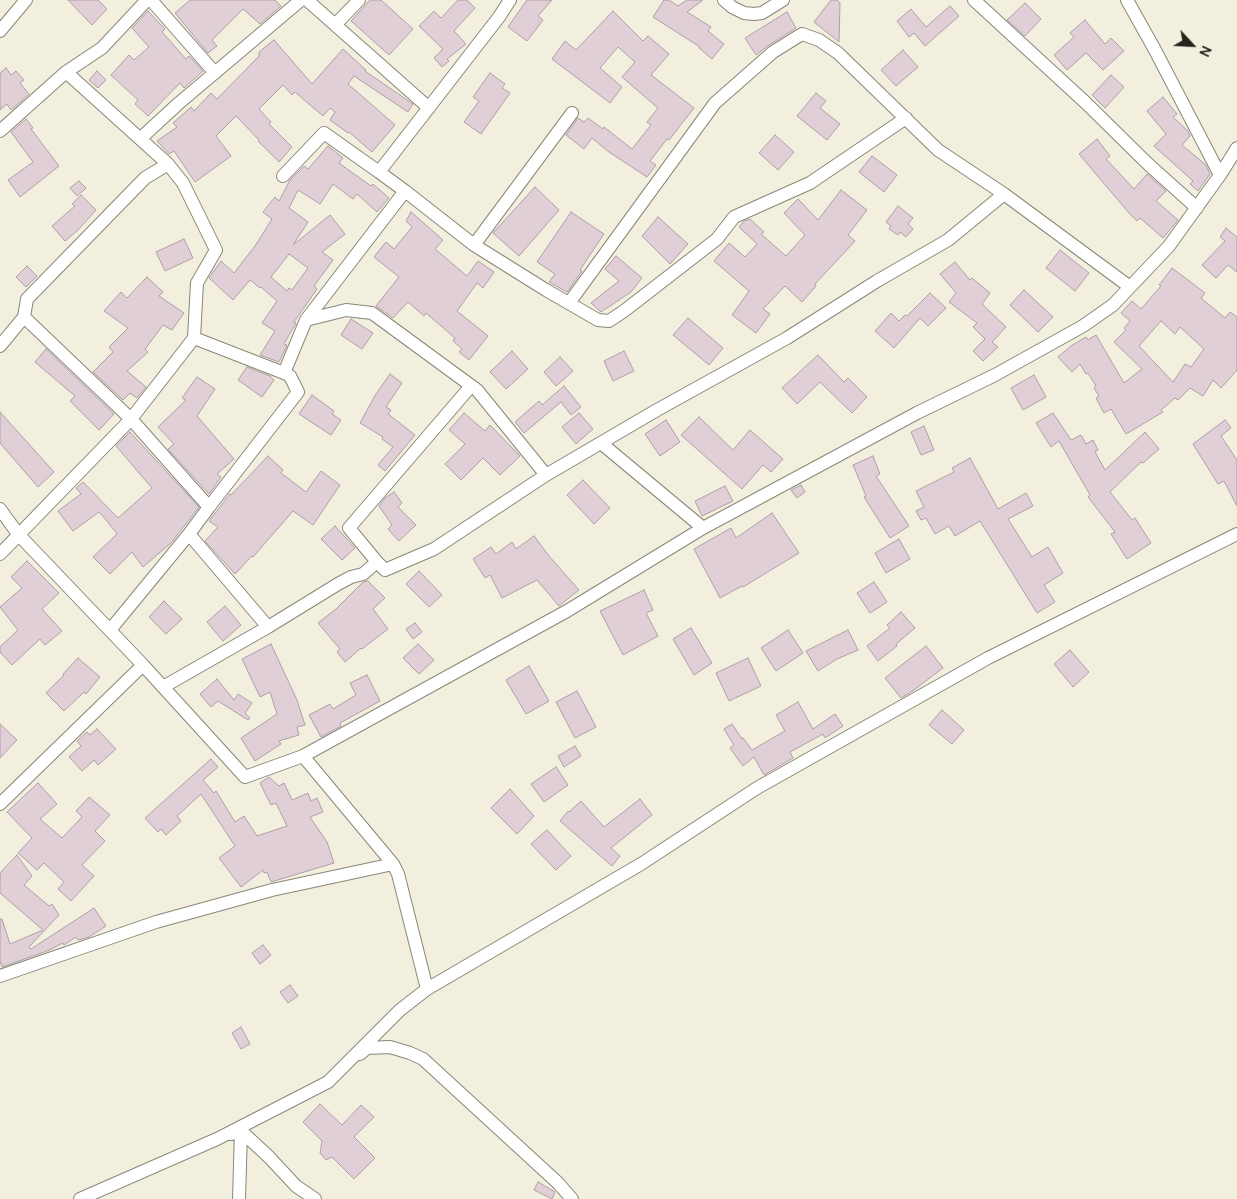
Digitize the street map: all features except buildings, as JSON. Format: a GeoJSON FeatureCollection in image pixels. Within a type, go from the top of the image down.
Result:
{"type":"FeatureCollection","features":[{"type":"Feature","properties":{"kind":"street"},"geometry":{"type":"LineString","coordinates":[[0,31],[26,0]]}},
{"type":"Feature","properties":{"kind":"street"},"geometry":{"type":"LineString","coordinates":[[0,131],[66,72],[102,48],[147,0]]}},
{"type":"Feature","properties":{"kind":"street"},"geometry":{"type":"LineString","coordinates":[[151,0],[215,72]]}},
{"type":"Feature","properties":{"kind":"street"},"geometry":{"type":"LineString","coordinates":[[141,138],[179,103],[301,0]]}},
{"type":"Feature","properties":{"kind":"street"},"geometry":{"type":"LineString","coordinates":[[307,0],[429,108]]}},
{"type":"Feature","properties":{"kind":"street"},"geometry":{"type":"LineString","coordinates":[[334,25],[359,0]]}},
{"type":"Feature","properties":{"kind":"street"},"geometry":{"type":"LineString","coordinates":[[379,172],[510,0]]}},
{"type":"Feature","properties":{"kind":"street"},"geometry":{"type":"LineString","coordinates":[[724,0],[732,7],[744,13],[754,14],[762,13],[782,0]]}},
{"type":"Feature","properties":{"kind":"street"},"geometry":{"type":"LineString","coordinates":[[974,0],[1197,208]]}},
{"type":"Feature","properties":{"kind":"street"},"geometry":{"type":"LineString","coordinates":[[1127,0],[1156,50],[1220,175]]}},
{"type":"Feature","properties":{"kind":"street"},"geometry":{"type":"LineString","coordinates":[[568,303],[715,104],[773,52],[802,34],[819,40],[838,53],[938,150],[1004,194],[1130,287]]}},
{"type":"Feature","properties":{"kind":"street"},"geometry":{"type":"LineString","coordinates":[[0,554],[131,419],[194,338],[197,283],[216,250],[183,183],[168,164],[66,72]]}},
{"type":"Feature","properties":{"kind":"street"},"geometry":{"type":"LineString","coordinates":[[474,245],[572,113]]}},
{"type":"Feature","properties":{"kind":"street"},"geometry":{"type":"LineString","coordinates":[[284,176],[324,133],[405,191],[474,245],[598,320],[609,321],[717,239],[734,217],[810,183],[906,118]]}},
{"type":"Feature","properties":{"kind":"street"},"geometry":{"type":"LineString","coordinates":[[0,509],[18,534],[143,665],[245,777],[303,756],[567,611],[703,528],[917,413],[995,376],[1083,326],[1113,305],[1169,246],[1237,148]]}},
{"type":"Feature","properties":{"kind":"street"},"geometry":{"type":"LineString","coordinates":[[0,346],[24,317],[27,299],[145,178],[168,164]]}},
{"type":"Feature","properties":{"kind":"street"},"geometry":{"type":"LineString","coordinates":[[284,373],[306,320],[405,191]]}},
{"type":"Feature","properties":{"kind":"street"},"geometry":{"type":"LineString","coordinates":[[471,386],[349,528],[385,570],[434,549],[546,475],[657,410],[787,338],[877,281],[948,240],[1004,194]]}},
{"type":"Feature","properties":{"kind":"street"},"geometry":{"type":"LineString","coordinates":[[306,320],[346,310],[372,313],[477,390],[546,475]]}},
{"type":"Feature","properties":{"kind":"street"},"geometry":{"type":"LineString","coordinates":[[24,317],[131,419],[208,507]]}},
{"type":"Feature","properties":{"kind":"street"},"geometry":{"type":"LineString","coordinates":[[110,630],[189,534],[298,392],[290,376],[194,338]]}},
{"type":"Feature","properties":{"kind":"street"},"geometry":{"type":"LineString","coordinates":[[601,443],[703,528]]}},
{"type":"Feature","properties":{"kind":"street"},"geometry":{"type":"LineString","coordinates":[[189,534],[268,627]]}},
{"type":"Feature","properties":{"kind":"street"},"geometry":{"type":"LineString","coordinates":[[328,1082],[400,1010],[426,989],[641,864],[757,788],[988,658],[1237,534]]}},
{"type":"Feature","properties":{"kind":"street"},"geometry":{"type":"LineString","coordinates":[[163,687],[268,627],[338,584],[351,577],[363,574],[377,562]]}},
{"type":"Feature","properties":{"kind":"street"},"geometry":{"type":"LineString","coordinates":[[0,804],[143,665]]}},
{"type":"Feature","properties":{"kind":"street"},"geometry":{"type":"LineString","coordinates":[[303,756],[394,864],[426,989]]}},
{"type":"Feature","properties":{"kind":"street"},"geometry":{"type":"LineString","coordinates":[[0,976],[156,922],[272,890],[394,864]]}},
{"type":"Feature","properties":{"kind":"street"},"geometry":{"type":"LineString","coordinates":[[80,1199],[217,1139],[328,1082],[367,1048],[390,1048],[410,1053],[423,1059],[558,1183],[572,1199]]}},
{"type":"Feature","properties":{"kind":"street"},"geometry":{"type":"LineString","coordinates":[[217,1139],[242,1131]]}},
{"type":"Feature","properties":{"kind":"street"},"geometry":{"type":"LineString","coordinates":[[239,1199],[242,1131]]}},
{"type":"Feature","properties":{"kind":"street"},"geometry":{"type":"LineString","coordinates":[[242,1131],[296,1186],[315,1199]]}}]}
